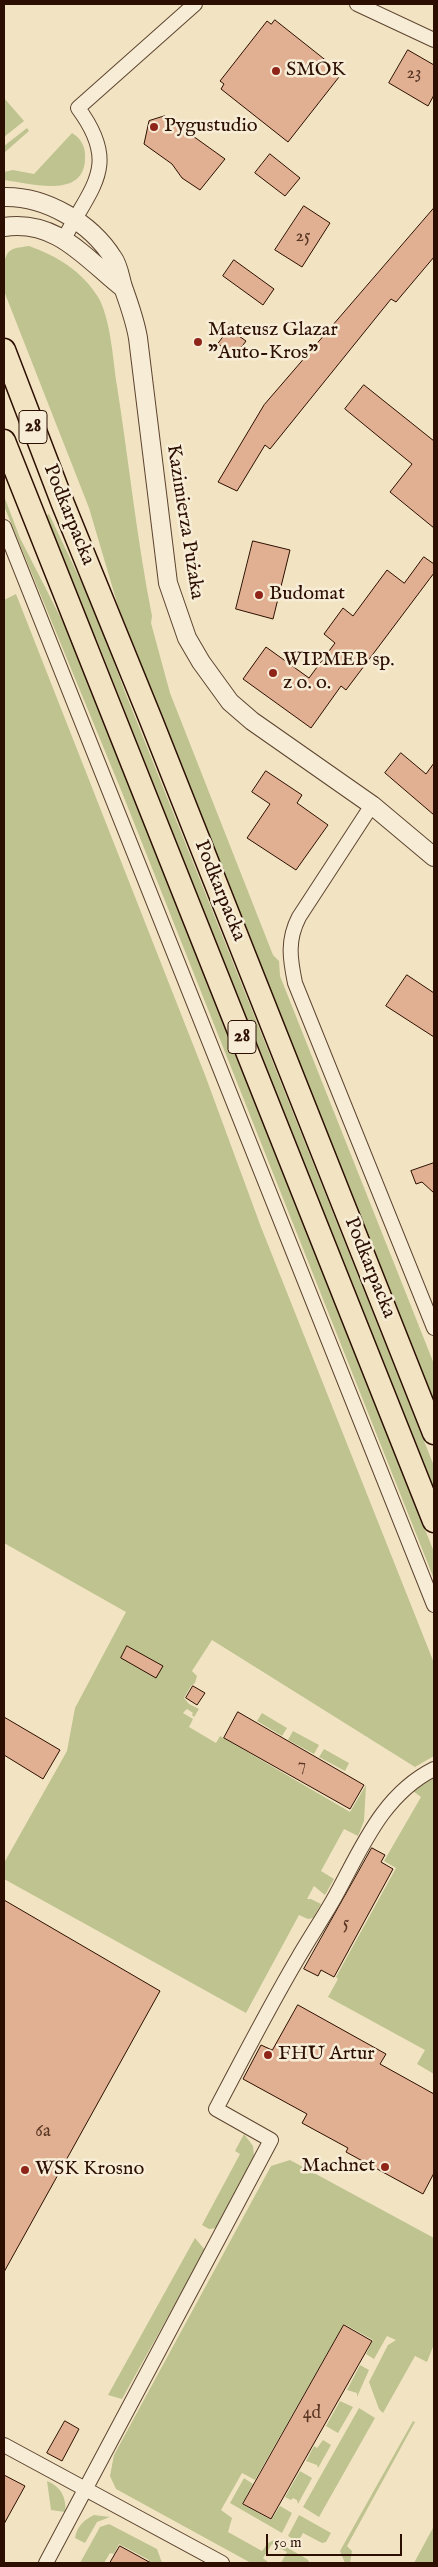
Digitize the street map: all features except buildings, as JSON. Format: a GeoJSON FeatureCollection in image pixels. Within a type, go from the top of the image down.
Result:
{"type":"FeatureCollection","features":[{"type":"Feature","properties":{"kind":"main road","name":"Podkarpacka"},"geometry":{"type":"LineString","coordinates":[[4,350],[63,504],[151,720],[434,1433]]}},
{"type":"Feature","properties":{"kind":"main road","name":"Podkarpacka"},"geometry":{"type":"LineString","coordinates":[[4,441],[434,1521]]}},
{"type":"Feature","properties":{"kind":"street"},"geometry":{"type":"LineString","coordinates":[[64,239],[92,189],[98,174],[101,158],[98,141],[91,126],[78,108],[195,4]]}},
{"type":"Feature","properties":{"kind":"street"},"geometry":{"type":"LineString","coordinates":[[358,4],[434,40]]}},
{"type":"Feature","properties":{"kind":"street","name":"Kazimierza Pużaka"},"geometry":{"type":"LineString","coordinates":[[4,197],[34,200],[55,208],[74,220],[103,244],[115,260],[123,288],[134,314],[138,338],[168,583],[187,638],[216,684],[244,715],[372,805],[434,857]]}},
{"type":"Feature","properties":{"kind":"street","name":"Kazimierza Pużaka"},"geometry":{"type":"LineString","coordinates":[[4,228],[19,225],[34,227],[64,239],[123,288]]}},
{"type":"Feature","properties":{"kind":"street"},"geometry":{"type":"LineString","coordinates":[[4,527],[434,1605]]}},
{"type":"Feature","properties":{"kind":"street"},"geometry":{"type":"LineString","coordinates":[[372,805],[299,917],[293,929],[289,956],[298,992],[434,1328]]}},
{"type":"Feature","properties":{"kind":"street"},"geometry":{"type":"LineString","coordinates":[[46,2563],[87,2490],[270,2140],[216,2109],[298,1958],[332,1902],[365,1838],[392,1801],[418,1778],[434,1769]]}},
{"type":"Feature","properties":{"kind":"street"},"geometry":{"type":"LineString","coordinates":[[4,2445],[222,2563]]}},
{"type":"Feature","properties":{"kind":"green space"},"geometry":{"type":"Polygon","coordinates":[[[4,98],[24,121],[4,137],[4,98]]]}},
{"type":"Feature","properties":{"kind":"green space"},"geometry":{"type":"Polygon","coordinates":[[[27,128],[29,131],[4,153],[4,146],[27,128]]]}},
{"type":"Feature","properties":{"kind":"green space"},"geometry":{"type":"Polygon","coordinates":[[[72,133],[81,141],[85,155],[82,172],[75,180],[54,186],[4,180],[4,172],[13,170],[34,174],[72,133]]]}},
{"type":"Feature","properties":{"kind":"green space"},"geometry":{"type":"Polygon","coordinates":[[[29,246],[59,260],[77,272],[98,297],[106,317],[111,340],[137,530],[152,616],[151,623],[170,693],[273,955],[279,961],[280,976],[434,1364],[434,1402],[118,606],[89,508],[4,291],[4,262],[6,256],[13,249],[29,246]]]}},
{"type":"Feature","properties":{"kind":"green space"},"geometry":{"type":"Polygon","coordinates":[[[4,496],[20,538],[69,634],[434,1552],[434,1579],[121,790],[4,506],[4,496]]]}},
{"type":"Feature","properties":{"kind":"green space"},"geometry":{"type":"Polygon","coordinates":[[[49,514],[105,632],[104,635],[125,692],[434,1466],[434,1491],[96,638],[93,637],[45,516],[49,514]]]}},
{"type":"Feature","properties":{"kind":"green space"},"geometry":{"type":"Polygon","coordinates":[[[16,594],[205,1075],[261,1227],[434,1663],[434,1756],[415,1767],[212,1640],[192,1671],[197,1676],[195,1683],[184,1698],[189,1704],[199,1709],[194,1717],[193,1713],[187,1709],[183,1713],[193,1719],[189,1727],[216,1743],[220,1736],[350,1812],[366,1785],[364,1821],[358,1836],[344,1829],[321,1871],[334,1879],[325,1895],[314,1886],[307,1899],[321,1904],[313,1918],[308,1919],[299,1915],[246,2013],[4,1879],[4,1863],[67,1751],[75,1708],[126,1612],[4,1543],[4,600],[16,594]]]}},
{"type":"Feature","properties":{"kind":"green space"},"geometry":{"type":"Polygon","coordinates":[[[262,1713],[287,1728],[282,1736],[257,1721],[262,1713]]]}},
{"type":"Feature","properties":{"kind":"green space"},"geometry":{"type":"Polygon","coordinates":[[[293,1731],[319,1745],[314,1754],[288,1740],[293,1731]]]}},
{"type":"Feature","properties":{"kind":"green space"},"geometry":{"type":"Polygon","coordinates":[[[324,1749],[349,1763],[345,1771],[319,1757],[324,1749]]]}},
{"type":"Feature","properties":{"kind":"green space"},"geometry":{"type":"Polygon","coordinates":[[[434,1778],[434,2074],[417,2064],[425,2050],[328,1997],[338,1979],[336,1977],[396,1868],[384,1861],[421,1797],[413,1791],[434,1778]]]}},
{"type":"Feature","properties":{"kind":"green space"},"geometry":{"type":"Polygon","coordinates":[[[244,2134],[253,2146],[254,2156],[217,2228],[209,2229],[202,2225],[240,2154],[235,2151],[244,2134]]]}},
{"type":"Feature","properties":{"kind":"green space"},"geometry":{"type":"Polygon","coordinates":[[[290,2160],[434,2238],[434,2344],[427,2362],[415,2356],[383,2413],[379,2409],[369,2382],[388,2345],[396,2340],[387,2336],[374,2359],[366,2354],[373,2340],[344,2324],[255,2480],[242,2473],[221,2510],[232,2518],[228,2532],[262,2551],[268,2543],[274,2540],[307,2559],[310,2563],[281,2563],[287,2552],[272,2544],[263,2558],[269,2563],[251,2563],[116,2489],[110,2476],[114,2455],[271,2166],[290,2160]]]}},
{"type":"Feature","properties":{"kind":"green space"},"geometry":{"type":"Polygon","coordinates":[[[195,2238],[205,2250],[122,2399],[108,2395],[195,2238]]]}},
{"type":"Feature","properties":{"kind":"green space"},"geometry":{"type":"Polygon","coordinates":[[[360,2365],[369,2370],[357,2397],[357,2393],[347,2390],[360,2365]]]}},
{"type":"Feature","properties":{"kind":"green space"},"geometry":{"type":"Polygon","coordinates":[[[340,2401],[353,2407],[338,2433],[326,2426],[340,2401]]]}},
{"type":"Feature","properties":{"kind":"green space"},"geometry":{"type":"Polygon","coordinates":[[[359,2408],[375,2418],[319,2517],[303,2507],[359,2408]]]}},
{"type":"Feature","properties":{"kind":"green space"},"geometry":{"type":"Polygon","coordinates":[[[413,2421],[415,2422],[347,2546],[352,2551],[350,2563],[345,2563],[340,2551],[413,2421]]]}},
{"type":"Feature","properties":{"kind":"green space"},"geometry":{"type":"Polygon","coordinates":[[[323,2440],[331,2445],[318,2468],[317,2465],[306,2461],[314,2446],[317,2448],[323,2440]]]}},
{"type":"Feature","properties":{"kind":"green space"},"geometry":{"type":"Polygon","coordinates":[[[300,2471],[312,2478],[298,2504],[297,2500],[285,2497],[300,2471]]]}},
{"type":"Feature","properties":{"kind":"green space"},"geometry":{"type":"Polygon","coordinates":[[[244,2478],[253,2484],[242,2504],[271,2520],[280,2506],[292,2513],[282,2533],[230,2503],[244,2478]]]}},
{"type":"Feature","properties":{"kind":"green space"},"geometry":{"type":"Polygon","coordinates":[[[47,2481],[56,2486],[62,2494],[65,2502],[65,2512],[51,2510],[47,2481]]]}},
{"type":"Feature","properties":{"kind":"green space"},"geometry":{"type":"Polygon","coordinates":[[[94,2515],[110,2517],[97,2522],[85,2543],[75,2538],[77,2530],[87,2519],[94,2515]]]}},
{"type":"Feature","properties":{"kind":"green space"},"geometry":{"type":"Polygon","coordinates":[[[299,2515],[331,2533],[326,2542],[322,2543],[303,2533],[298,2542],[288,2536],[299,2515]]]}},
{"type":"Feature","properties":{"kind":"green space"},"geometry":{"type":"Polygon","coordinates":[[[109,2524],[157,2549],[162,2563],[148,2563],[149,2560],[119,2544],[114,2554],[110,2553],[104,2563],[80,2563],[100,2527],[109,2524]]]}},
{"type":"Feature","properties":{"kind":"green space"},"geometry":{"type":"Polygon","coordinates":[[[434,2526],[434,2563],[414,2563],[434,2526]]]}},
{"type":"Feature","properties":{"kind":"place","name":"SMOK"},"geometry":{"type":"Point","coordinates":[276,71]}},
{"type":"Feature","properties":{"kind":"place","name":"Pygustudio"},"geometry":{"type":"Point","coordinates":[154,127]}},
{"type":"Feature","properties":{"kind":"place","name":"Mateusz Glazar \"Auto-Kros\""},"geometry":{"type":"Point","coordinates":[198,342]}},
{"type":"Feature","properties":{"kind":"place","name":"Budomat"},"geometry":{"type":"Point","coordinates":[259,595]}},
{"type":"Feature","properties":{"kind":"place","name":"WIPMEB sp. z o. o."},"geometry":{"type":"Point","coordinates":[273,673]}},
{"type":"Feature","properties":{"kind":"place","name":"FHU Artur"},"geometry":{"type":"Point","coordinates":[268,2055]}},
{"type":"Feature","properties":{"kind":"place","name":"Machnet"},"geometry":{"type":"Point","coordinates":[385,2167]}},
{"type":"Feature","properties":{"kind":"place","name":"WSK Krosno"},"geometry":{"type":"Point","coordinates":[25,2170]}}]}
